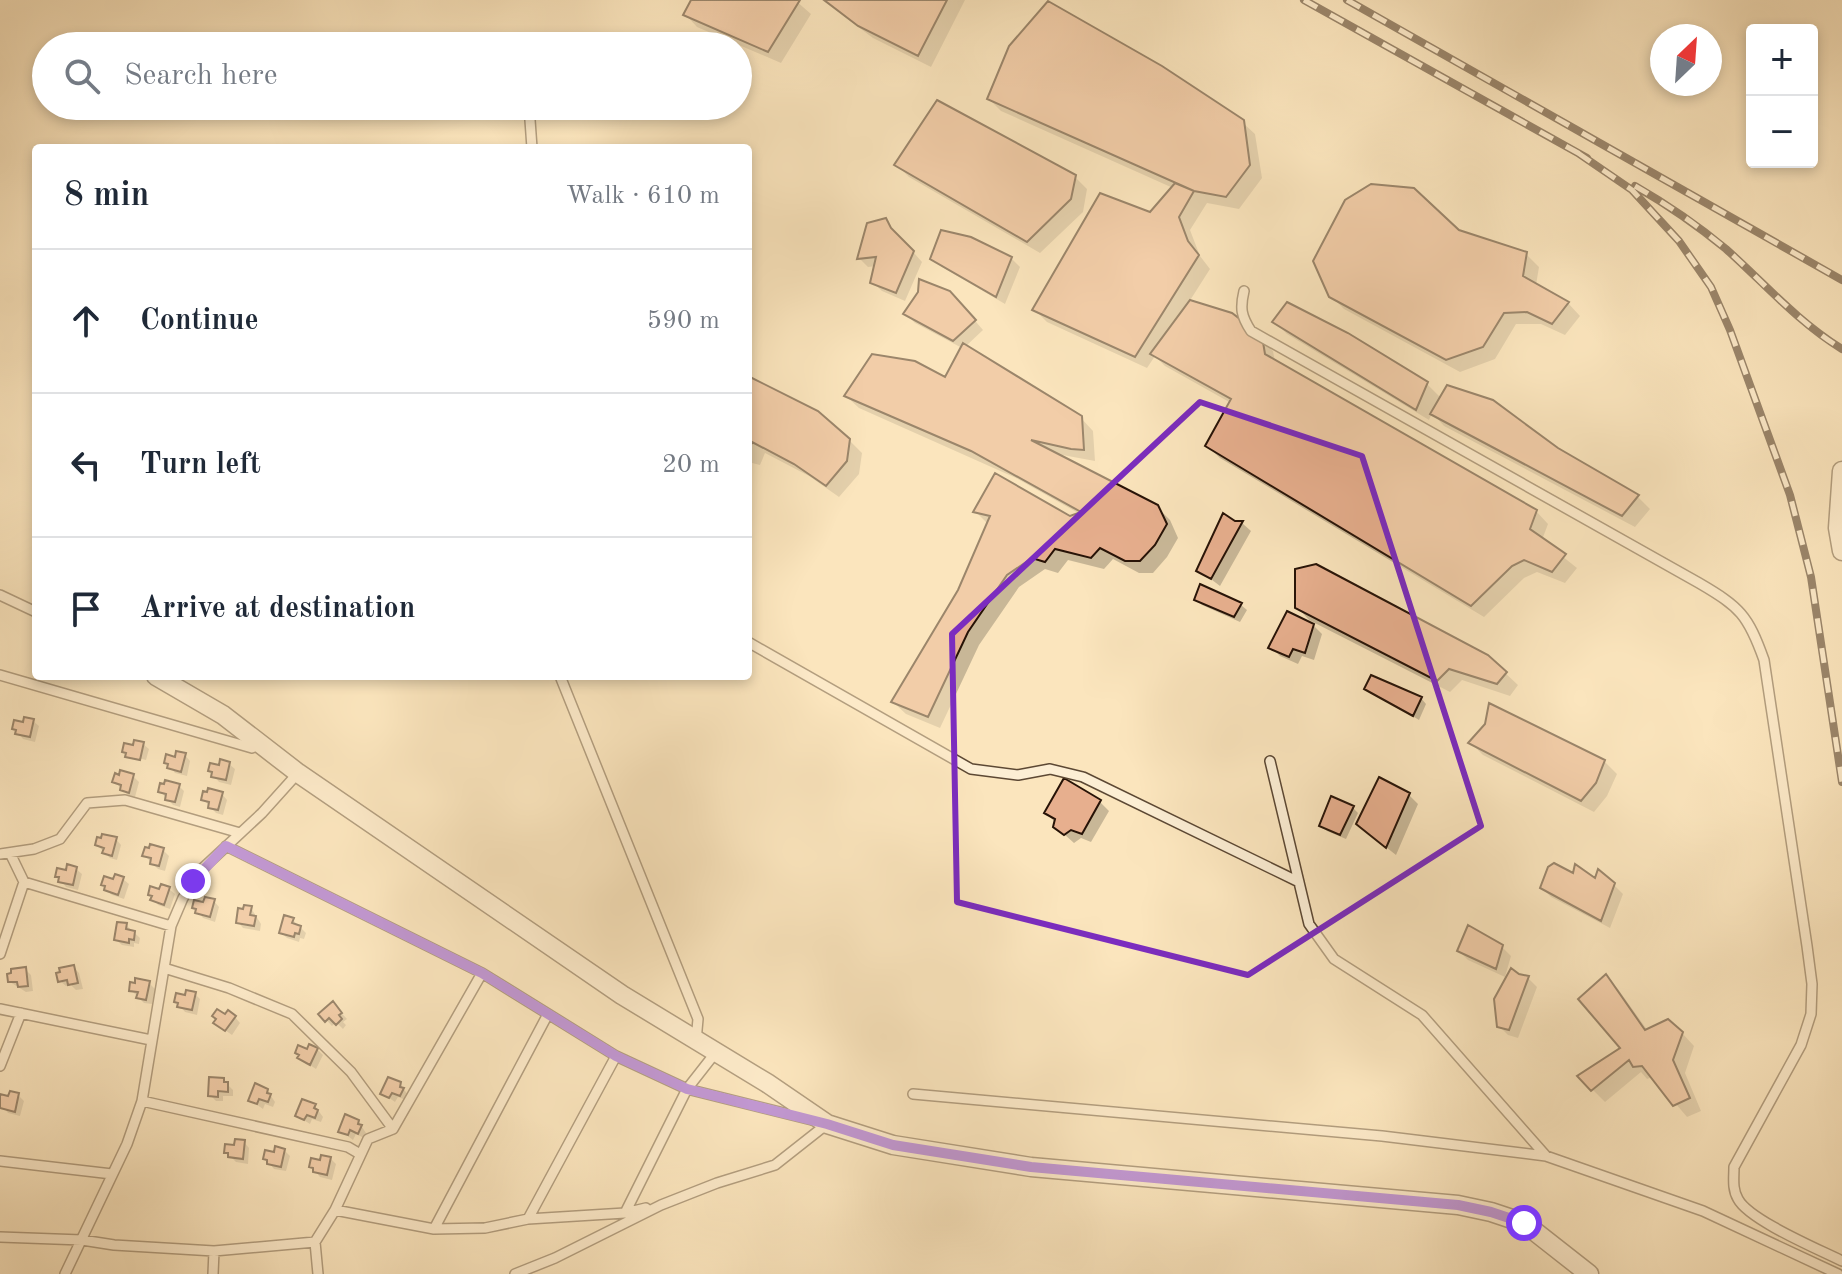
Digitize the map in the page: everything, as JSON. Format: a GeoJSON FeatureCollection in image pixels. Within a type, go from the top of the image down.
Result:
{"type":"FeatureCollection","features":[{"type":"Feature","properties":{"kind":"street"},"geometry":{"type":"LineString","coordinates":[[1842,471],[1838,528],[1842,551]]}},
{"type":"Feature","properties":{"kind":"street"},"geometry":{"type":"LineString","coordinates":[[163,680],[223,715],[298,773],[622,995],[767,1083],[827,1124],[893,1145],[1031,1167],[1458,1205],[1524,1223],[1589,1274]]}},
{"type":"Feature","properties":{"kind":"lane"},"geometry":{"type":"LineString","coordinates":[[530,120],[532,144]]}},
{"type":"Feature","properties":{"kind":"lane"},"geometry":{"type":"LineString","coordinates":[[1244,291],[1242,319],[1251,331],[1733,603],[1752,626],[1764,660],[1807,946],[1812,984],[1811,1014],[1801,1045],[1734,1167],[1733,1186],[1738,1200],[1751,1213],[1842,1261]]}},
{"type":"Feature","properties":{"kind":"lane"},"geometry":{"type":"LineString","coordinates":[[0,595],[32,610]]}},
{"type":"Feature","properties":{"kind":"lane"},"geometry":{"type":"LineString","coordinates":[[752,644],[971,769],[1018,775],[1050,769],[1083,777],[1299,882]]}},
{"type":"Feature","properties":{"kind":"lane"},"geometry":{"type":"LineString","coordinates":[[0,675],[252,748],[261,744]]}},
{"type":"Feature","properties":{"kind":"lane"},"geometry":{"type":"LineString","coordinates":[[562,680],[698,1019],[696,1041]]}},
{"type":"Feature","properties":{"kind":"lane"},"geometry":{"type":"LineString","coordinates":[[1270,761],[1309,924],[1334,959],[1422,1015],[1546,1156]]}},
{"type":"Feature","properties":{"kind":"lane"},"geometry":{"type":"LineString","coordinates":[[65,1274],[127,1144],[142,1101],[171,926],[193,881],[298,773]]}},
{"type":"Feature","properties":{"kind":"lane"},"geometry":{"type":"LineString","coordinates":[[171,926],[24,882],[5,853],[34,849],[60,839],[87,803],[125,800],[240,833]]}},
{"type":"Feature","properties":{"kind":"lane"},"geometry":{"type":"LineString","coordinates":[[226,846],[482,973],[616,1056],[687,1089],[827,1124]]}},
{"type":"Feature","properties":{"kind":"lane"},"geometry":{"type":"LineString","coordinates":[[0,954],[24,882]]}},
{"type":"Feature","properties":{"kind":"lane"},"geometry":{"type":"LineString","coordinates":[[164,968],[229,988],[292,1014],[351,1072],[393,1129]]}},
{"type":"Feature","properties":{"kind":"lane"},"geometry":{"type":"LineString","coordinates":[[318,1274],[315,1242],[335,1210],[368,1139],[393,1129],[482,973]]}},
{"type":"Feature","properties":{"kind":"lane"},"geometry":{"type":"LineString","coordinates":[[0,1009],[151,1040]]}},
{"type":"Feature","properties":{"kind":"lane"},"geometry":{"type":"LineString","coordinates":[[0,1066],[21,1013]]}},
{"type":"Feature","properties":{"kind":"lane"},"geometry":{"type":"LineString","coordinates":[[434,1229],[548,1014]]}},
{"type":"Feature","properties":{"kind":"lane"},"geometry":{"type":"LineString","coordinates":[[625,1213],[687,1089],[716,1052]]}},
{"type":"Feature","properties":{"kind":"lane"},"geometry":{"type":"LineString","coordinates":[[528,1219],[616,1056]]}},
{"type":"Feature","properties":{"kind":"lane"},"geometry":{"type":"LineString","coordinates":[[913,1094],[1382,1136],[1546,1156],[1703,1211],[1838,1274]]}},
{"type":"Feature","properties":{"kind":"lane"},"geometry":{"type":"LineString","coordinates":[[142,1101],[348,1147],[360,1154]]}},
{"type":"Feature","properties":{"kind":"lane"},"geometry":{"type":"LineString","coordinates":[[515,1274],[555,1258],[661,1205],[775,1165],[827,1124]]}},
{"type":"Feature","properties":{"kind":"lane"},"geometry":{"type":"LineString","coordinates":[[0,1161],[112,1174]]}},
{"type":"Feature","properties":{"kind":"lane"},"geometry":{"type":"LineString","coordinates":[[335,1210],[434,1229],[485,1228],[528,1219],[625,1213],[661,1205]]}},
{"type":"Feature","properties":{"kind":"lane"},"geometry":{"type":"LineString","coordinates":[[0,1237],[214,1251],[315,1242]]}},
{"type":"Feature","properties":{"kind":"lane"},"geometry":{"type":"LineString","coordinates":[[213,1274],[214,1251]]}},
{"type":"Feature","properties":{"kind":"highlighted area"},"geometry":{"type":"Polygon","coordinates":[[[1200,402],[1362,456],[1481,826],[1248,975],[957,902],[952,634],[1200,402]]]}},
{"type":"Feature","properties":{"kind":"building"},"geometry":{"type":"Polygon","coordinates":[[[691,0],[800,0],[768,52],[752,45],[752,32],[722,32],[683,15],[691,0]]]}},
{"type":"Feature","properties":{"kind":"building"},"geometry":{"type":"Polygon","coordinates":[[[824,0],[947,0],[918,56],[858,26],[824,0]]]}},
{"type":"Feature","properties":{"kind":"building"},"geometry":{"type":"Polygon","coordinates":[[[1048,1],[1162,66],[1244,120],[1250,165],[1226,197],[1194,191],[987,99],[1009,46],[1048,1]]]}},
{"type":"Feature","properties":{"kind":"building"},"geometry":{"type":"Polygon","coordinates":[[[937,100],[1076,175],[1071,199],[1027,242],[894,165],[937,100]]]}},
{"type":"Feature","properties":{"kind":"building"},"geometry":{"type":"Polygon","coordinates":[[[1175,183],[1194,191],[1179,217],[1188,241],[1199,255],[1135,357],[1032,310],[1100,193],[1150,212],[1175,183]]]}},
{"type":"Feature","properties":{"kind":"building"},"geometry":{"type":"Polygon","coordinates":[[[1371,184],[1414,188],[1459,230],[1527,252],[1523,276],[1569,302],[1552,324],[1527,312],[1504,313],[1483,347],[1446,360],[1329,297],[1313,261],[1345,200],[1371,184]]]}},
{"type":"Feature","properties":{"kind":"building"},"geometry":{"type":"Polygon","coordinates":[[[886,218],[891,228],[914,251],[896,293],[870,283],[876,257],[857,259],[867,223],[886,218]]]}},
{"type":"Feature","properties":{"kind":"building"},"geometry":{"type":"Polygon","coordinates":[[[941,230],[971,237],[1012,257],[996,297],[930,259],[941,230]]]}},
{"type":"Feature","properties":{"kind":"building"},"geometry":{"type":"Polygon","coordinates":[[[919,279],[950,291],[976,320],[953,341],[903,314],[918,292],[919,279]]]}},
{"type":"Feature","properties":{"kind":"building"},"geometry":{"type":"Polygon","coordinates":[[[1190,300],[1232,313],[1262,336],[1265,354],[1537,510],[1530,529],[1566,554],[1552,572],[1524,560],[1512,566],[1471,606],[1205,446],[1231,399],[1150,354],[1190,300]]]}},
{"type":"Feature","properties":{"kind":"building"},"geometry":{"type":"Polygon","coordinates":[[[1287,302],[1348,333],[1428,382],[1416,410],[1272,322],[1287,302]]]}},
{"type":"Feature","properties":{"kind":"building"},"geometry":{"type":"Polygon","coordinates":[[[963,343],[1082,416],[1084,450],[1031,440],[1158,505],[1167,524],[1155,545],[1140,561],[1125,561],[1100,548],[1091,558],[1055,549],[1045,562],[1032,558],[1007,575],[968,632],[928,717],[891,702],[958,590],[990,516],[973,512],[995,473],[1070,516],[1081,512],[971,451],[844,396],[872,354],[915,361],[945,377],[963,343]]]}},
{"type":"Feature","properties":{"kind":"building"},"geometry":{"type":"Polygon","coordinates":[[[752,378],[818,411],[850,439],[847,461],[826,486],[794,464],[752,442],[752,378]]]}},
{"type":"Feature","properties":{"kind":"building"},"geometry":{"type":"Polygon","coordinates":[[[1447,385],[1493,400],[1558,448],[1639,495],[1622,516],[1430,414],[1447,385]]]}},
{"type":"Feature","properties":{"kind":"building"},"geometry":{"type":"Polygon","coordinates":[[[1223,513],[1235,521],[1243,521],[1211,579],[1196,571],[1223,513]]]}},
{"type":"Feature","properties":{"kind":"building"},"geometry":{"type":"Polygon","coordinates":[[[1316,564],[1488,655],[1507,672],[1497,684],[1449,669],[1437,681],[1295,608],[1295,569],[1316,564]]]}},
{"type":"Feature","properties":{"kind":"building"},"geometry":{"type":"Polygon","coordinates":[[[1200,584],[1242,603],[1234,617],[1194,600],[1200,584]]]}},
{"type":"Feature","properties":{"kind":"building"},"geometry":{"type":"Polygon","coordinates":[[[1287,611],[1314,624],[1305,653],[1293,649],[1289,657],[1268,648],[1287,611]]]}},
{"type":"Feature","properties":{"kind":"building"},"geometry":{"type":"Polygon","coordinates":[[[1371,675],[1422,697],[1413,716],[1364,689],[1371,675]]]}},
{"type":"Feature","properties":{"kind":"building"},"geometry":{"type":"Polygon","coordinates":[[[1489,703],[1605,760],[1596,783],[1581,801],[1468,743],[1485,724],[1489,703]]]}},
{"type":"Feature","properties":{"kind":"building"},"geometry":{"type":"Polygon","coordinates":[[[24,717],[34,719],[30,737],[15,734],[16,730],[12,729],[14,720],[23,722],[24,717]]]}},
{"type":"Feature","properties":{"kind":"building"},"geometry":{"type":"Polygon","coordinates":[[[134,740],[144,742],[140,760],[125,757],[126,753],[122,752],[124,743],[133,745],[134,740]]]}},
{"type":"Feature","properties":{"kind":"building"},"geometry":{"type":"Polygon","coordinates":[[[176,751],[186,753],[181,772],[167,768],[168,764],[164,763],[166,754],[175,757],[176,751]]]}},
{"type":"Feature","properties":{"kind":"building"},"geometry":{"type":"Polygon","coordinates":[[[220,759],[230,762],[226,780],[211,777],[212,772],[208,771],[210,763],[219,765],[220,759]]]}},
{"type":"Feature","properties":{"kind":"building"},"geometry":{"type":"Polygon","coordinates":[[[120,770],[134,774],[129,793],[112,782],[115,773],[119,775],[120,770]]]}},
{"type":"Feature","properties":{"kind":"building"},"geometry":{"type":"Polygon","coordinates":[[[1379,777],[1410,793],[1386,848],[1356,824],[1379,777]]]}},
{"type":"Feature","properties":{"kind":"building"},"geometry":{"type":"Polygon","coordinates":[[[1064,778],[1101,800],[1082,834],[1071,830],[1064,835],[1053,827],[1055,819],[1044,813],[1064,778]]]}},
{"type":"Feature","properties":{"kind":"building"},"geometry":{"type":"Polygon","coordinates":[[[165,780],[180,784],[175,802],[165,800],[166,794],[158,792],[160,783],[164,784],[165,780]]]}},
{"type":"Feature","properties":{"kind":"building"},"geometry":{"type":"Polygon","coordinates":[[[208,788],[223,792],[218,810],[208,808],[209,802],[201,800],[203,791],[207,792],[208,788]]]}},
{"type":"Feature","properties":{"kind":"building"},"geometry":{"type":"Polygon","coordinates":[[[1331,796],[1354,806],[1340,835],[1319,826],[1331,796]]]}},
{"type":"Feature","properties":{"kind":"building"},"geometry":{"type":"Polygon","coordinates":[[[102,834],[117,837],[112,856],[102,853],[104,848],[95,845],[97,837],[101,838],[102,834]]]}},
{"type":"Feature","properties":{"kind":"building"},"geometry":{"type":"Polygon","coordinates":[[[150,844],[164,848],[159,866],[150,864],[151,858],[142,856],[145,847],[149,848],[150,844]]]}},
{"type":"Feature","properties":{"kind":"building"},"geometry":{"type":"Polygon","coordinates":[[[1554,863],[1573,873],[1575,864],[1595,878],[1598,869],[1615,883],[1601,921],[1540,888],[1548,867],[1554,863]]]}},
{"type":"Feature","properties":{"kind":"building"},"geometry":{"type":"Polygon","coordinates":[[[67,864],[77,867],[73,885],[58,882],[59,877],[55,877],[57,868],[66,870],[67,864]]]}},
{"type":"Feature","properties":{"kind":"building"},"geometry":{"type":"Polygon","coordinates":[[[115,874],[124,877],[118,895],[104,890],[105,886],[101,885],[104,876],[113,879],[115,874]]]}},
{"type":"Feature","properties":{"kind":"building"},"geometry":{"type":"Polygon","coordinates":[[[161,884],[170,887],[164,905],[150,900],[152,896],[148,895],[150,886],[159,889],[161,884]]]}},
{"type":"Feature","properties":{"kind":"building"},"geometry":{"type":"Polygon","coordinates":[[[205,897],[215,899],[210,917],[195,913],[196,909],[192,908],[194,900],[203,902],[205,897]]]}},
{"type":"Feature","properties":{"kind":"building"},"geometry":{"type":"Polygon","coordinates":[[[244,905],[252,906],[250,915],[256,916],[254,926],[236,923],[238,908],[243,909],[244,905]]]}},
{"type":"Feature","properties":{"kind":"building"},"geometry":{"type":"Polygon","coordinates":[[[284,915],[294,918],[292,923],[301,926],[299,934],[295,933],[294,937],[279,933],[284,915]]]}},
{"type":"Feature","properties":{"kind":"building"},"geometry":{"type":"Polygon","coordinates":[[[117,922],[127,923],[126,929],[135,931],[134,940],[129,939],[129,943],[114,940],[117,922]]]}},
{"type":"Feature","properties":{"kind":"building"},"geometry":{"type":"Polygon","coordinates":[[[1468,925],[1503,945],[1496,969],[1457,951],[1468,925]]]}},
{"type":"Feature","properties":{"kind":"building"},"geometry":{"type":"Polygon","coordinates":[[[74,965],[78,983],[68,985],[67,980],[58,982],[56,973],[60,972],[59,968],[74,965]]]}},
{"type":"Feature","properties":{"kind":"building"},"geometry":{"type":"Polygon","coordinates":[[[26,967],[28,986],[18,987],[17,982],[8,982],[7,974],[11,973],[11,969],[26,967]]]}},
{"type":"Feature","properties":{"kind":"building"},"geometry":{"type":"Polygon","coordinates":[[[1511,968],[1529,976],[1509,1030],[1497,1027],[1494,999],[1511,968]]]}},
{"type":"Feature","properties":{"kind":"building"},"geometry":{"type":"Polygon","coordinates":[[[1606,974],[1645,1030],[1668,1019],[1683,1032],[1673,1060],[1690,1098],[1673,1106],[1642,1066],[1633,1067],[1629,1060],[1591,1091],[1577,1076],[1620,1048],[1578,999],[1606,974]]]}},
{"type":"Feature","properties":{"kind":"building"},"geometry":{"type":"Polygon","coordinates":[[[135,978],[150,981],[146,1000],[136,998],[138,992],[129,991],[130,982],[135,983],[135,978]]]}},
{"type":"Feature","properties":{"kind":"building"},"geometry":{"type":"Polygon","coordinates":[[[186,990],[196,992],[192,1010],[177,1007],[178,1003],[174,1002],[176,993],[185,995],[186,990]]]}},
{"type":"Feature","properties":{"kind":"building"},"geometry":{"type":"Polygon","coordinates":[[[333,1001],[342,1013],[339,1015],[342,1019],[336,1025],[329,1018],[325,1022],[318,1014],[333,1001]]]}},
{"type":"Feature","properties":{"kind":"building"},"geometry":{"type":"Polygon","coordinates":[[[217,1009],[225,1014],[228,1010],[236,1016],[225,1031],[213,1023],[216,1019],[212,1016],[217,1009]]]}},
{"type":"Feature","properties":{"kind":"building"},"geometry":{"type":"Polygon","coordinates":[[[309,1044],[318,1048],[310,1065],[297,1058],[299,1055],[295,1053],[298,1045],[307,1049],[309,1044]]]}},
{"type":"Feature","properties":{"kind":"building"},"geometry":{"type":"Polygon","coordinates":[[[209,1077],[224,1078],[224,1082],[228,1082],[228,1092],[218,1091],[218,1097],[208,1096],[209,1077]]]}},
{"type":"Feature","properties":{"kind":"building"},"geometry":{"type":"Polygon","coordinates":[[[388,1077],[401,1082],[400,1087],[404,1088],[400,1096],[392,1093],[389,1098],[380,1094],[388,1077]]]}},
{"type":"Feature","properties":{"kind":"building"},"geometry":{"type":"Polygon","coordinates":[[[255,1083],[268,1089],[267,1093],[271,1094],[268,1102],[259,1099],[257,1104],[248,1101],[255,1083]]]}},
{"type":"Feature","properties":{"kind":"building"},"geometry":{"type":"Polygon","coordinates":[[[10,1091],[19,1093],[15,1112],[0,1108],[0,1094],[8,1096],[10,1091]]]}},
{"type":"Feature","properties":{"kind":"building"},"geometry":{"type":"Polygon","coordinates":[[[302,1099],[316,1104],[314,1108],[318,1110],[315,1118],[307,1115],[304,1120],[295,1116],[302,1099]]]}},
{"type":"Feature","properties":{"kind":"building"},"geometry":{"type":"Polygon","coordinates":[[[345,1114],[359,1120],[358,1124],[362,1125],[358,1134],[350,1130],[348,1135],[338,1132],[345,1114]]]}},
{"type":"Feature","properties":{"kind":"building"},"geometry":{"type":"Polygon","coordinates":[[[235,1139],[245,1140],[243,1159],[228,1157],[228,1153],[224,1153],[225,1144],[234,1145],[235,1139]]]}},
{"type":"Feature","properties":{"kind":"building"},"geometry":{"type":"Polygon","coordinates":[[[275,1146],[285,1149],[281,1167],[267,1164],[267,1160],[263,1159],[265,1150],[274,1152],[275,1146]]]}},
{"type":"Feature","properties":{"kind":"building"},"geometry":{"type":"Polygon","coordinates":[[[321,1155],[331,1157],[327,1175],[313,1172],[313,1168],[309,1167],[311,1158],[320,1160],[321,1155]]]}},
{"type":"Feature","properties":{"kind":"railway"},"geometry":{"type":"LineString","coordinates":[[1304,0],[1587,158]]}},
{"type":"Feature","properties":{"kind":"railway"},"geometry":{"type":"LineString","coordinates":[[1347,0],[1842,280]]}},
{"type":"Feature","properties":{"kind":"railway"},"geometry":{"type":"LineString","coordinates":[[1578,153],[1632,190],[1679,241],[1711,287],[1730,330],[1790,495],[1811,577],[1842,782]]}},
{"type":"Feature","properties":{"kind":"railway"},"geometry":{"type":"LineString","coordinates":[[1635,186],[1715,240],[1796,314],[1842,349]]}},
{"type":"Feature","properties":{"kind":"route"},"geometry":{"type":"LineString","coordinates":[[193,881],[226,846],[482,973],[616,1056],[687,1089],[827,1124],[893,1145],[1031,1167],[1458,1205],[1524,1223]]}}]}
